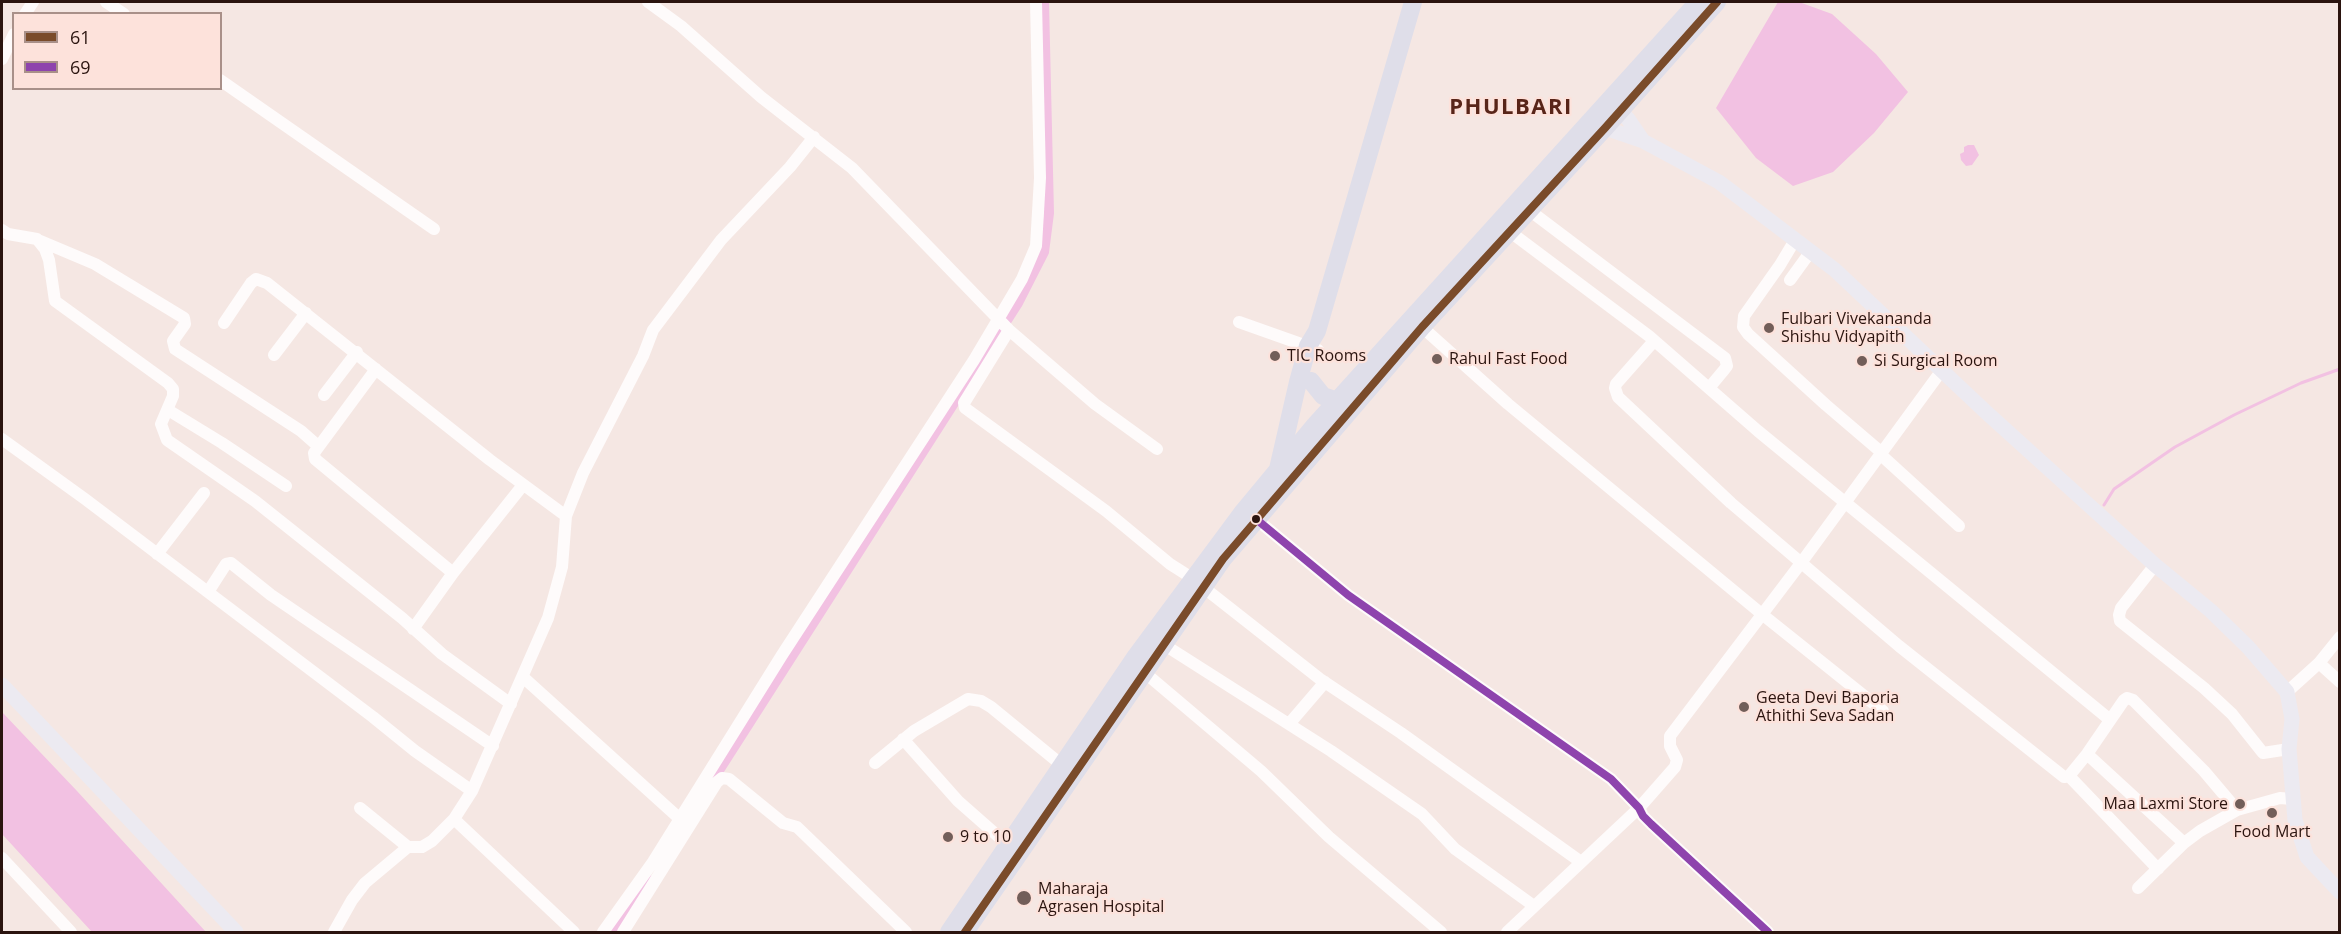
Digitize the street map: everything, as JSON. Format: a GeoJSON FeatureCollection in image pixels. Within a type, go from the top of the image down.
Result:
{"type":"FeatureCollection","features":[{"type":"Feature","properties":{"kind":"highway"},"geometry":{"type":"LineString","coordinates":[[1285,474],[1282,444],[1315,342],[1366,157],[1413,2]]}},
{"type":"Feature","properties":{"kind":"highway"},"geometry":{"type":"LineString","coordinates":[[965,933],[1163,645],[1225,534],[1285,474],[1529,210],[1698,2]]}},
{"type":"Feature","properties":{"kind":"highway"},"geometry":{"type":"LineString","coordinates":[[1613,106],[1718,2]]}},
{"type":"Feature","properties":{"kind":"highway"},"geometry":{"type":"LineString","coordinates":[[1294,451],[1338,401],[1599,123]]}},
{"type":"Feature","properties":{"kind":"highway"},"geometry":{"type":"LineString","coordinates":[[949,933],[1136,656],[1197,583],[1277,495],[1294,451],[1311,381],[1315,342]]}},
{"type":"Feature","properties":{"kind":"highway"},"geometry":{"type":"LineString","coordinates":[[1311,381],[1323,396],[1338,401]]}},
{"type":"Feature","properties":{"kind":"main road"},"geometry":{"type":"LineString","coordinates":[[1613,106],[1636,129],[1643,141]]}},
{"type":"Feature","properties":{"kind":"main road"},"geometry":{"type":"LineString","coordinates":[[1599,123],[1643,141],[1719,182],[1811,251],[1894,323],[1942,370],[2155,565],[2218,618],[2248,647],[2287,692],[2292,719],[2289,749],[2295,820],[2307,856],[2340,892]]}},
{"type":"Feature","properties":{"kind":"main road"},"geometry":{"type":"LineString","coordinates":[[2,685],[236,933]]}},
{"type":"Feature","properties":{"kind":"street"},"geometry":{"type":"LineString","coordinates":[[106,2],[121,12]]}},
{"type":"Feature","properties":{"kind":"street"},"geometry":{"type":"LineString","coordinates":[[648,2],[681,26],[761,97],[852,168],[998,320],[1095,404],[1157,449]]}},
{"type":"Feature","properties":{"kind":"street"},"geometry":{"type":"LineString","coordinates":[[603,933],[653,862],[1022,279],[1036,246],[1040,168],[1036,2]]}},
{"type":"Feature","properties":{"kind":"street"},"geometry":{"type":"LineString","coordinates":[[2,59],[12,38]]}},
{"type":"Feature","properties":{"kind":"street"},"geometry":{"type":"LineString","coordinates":[[222,81],[434,229]]}},
{"type":"Feature","properties":{"kind":"street"},"geometry":{"type":"LineString","coordinates":[[360,807],[408,847],[422,847],[432,842],[454,819],[472,791],[524,678],[553,602],[562,567],[566,516],[583,473],[643,356],[653,330],[721,240],[790,167],[814,137]]}},
{"type":"Feature","properties":{"kind":"street"},"geometry":{"type":"LineString","coordinates":[[1529,210],[1725,358],[1727,361],[1724,370],[1709,388]]}},
{"type":"Feature","properties":{"kind":"street"},"geometry":{"type":"LineString","coordinates":[[2,230],[8,234],[37,239],[95,264],[184,318],[184,324],[173,341],[176,349],[301,431],[318,446]]}},
{"type":"Feature","properties":{"kind":"street"},"geometry":{"type":"LineString","coordinates":[[1509,231],[1654,341],[2109,719]]}},
{"type":"Feature","properties":{"kind":"street"},"geometry":{"type":"LineString","coordinates":[[37,239],[45,249],[49,260],[55,301],[168,383],[173,389],[173,396],[161,424],[167,440],[255,501],[460,669],[511,704]]}},
{"type":"Feature","properties":{"kind":"street"},"geometry":{"type":"LineString","coordinates":[[1795,240],[1744,316],[1743,327],[1959,526]]}},
{"type":"Feature","properties":{"kind":"street"},"geometry":{"type":"LineString","coordinates":[[1790,280],[1811,251]]}},
{"type":"Feature","properties":{"kind":"street"},"geometry":{"type":"LineString","coordinates":[[224,323],[256,279],[267,283],[566,516]]}},
{"type":"Feature","properties":{"kind":"street"},"geometry":{"type":"LineString","coordinates":[[274,355],[306,313]]}},
{"type":"Feature","properties":{"kind":"street"},"geometry":{"type":"LineString","coordinates":[[1239,322],[1315,342]]}},
{"type":"Feature","properties":{"kind":"street"},"geometry":{"type":"LineString","coordinates":[[1422,327],[1508,404],[1883,711]]}},
{"type":"Feature","properties":{"kind":"street"},"geometry":{"type":"LineString","coordinates":[[1009,330],[964,403],[965,408],[1106,511],[1170,564],[1325,682],[1401,733],[1581,862]]}},
{"type":"Feature","properties":{"kind":"street"},"geometry":{"type":"LineString","coordinates":[[1654,341],[1616,384],[1614,388],[1618,398],[1731,503],[1899,646],[2062,776],[2069,776],[2158,869]]}},
{"type":"Feature","properties":{"kind":"street"},"geometry":{"type":"LineString","coordinates":[[324,395],[357,352]]}},
{"type":"Feature","properties":{"kind":"street"},"geometry":{"type":"LineString","coordinates":[[376,369],[318,446],[314,453],[315,459],[453,573]]}},
{"type":"Feature","properties":{"kind":"street"},"geometry":{"type":"LineString","coordinates":[[1507,933],[1639,808],[1677,764],[1670,746],[1670,736],[1763,615],[1942,370]]}},
{"type":"Feature","properties":{"kind":"street"},"geometry":{"type":"LineString","coordinates":[[168,410],[286,486]]}},
{"type":"Feature","properties":{"kind":"street"},"geometry":{"type":"LineString","coordinates":[[2,439],[86,499],[415,751],[472,791]]}},
{"type":"Feature","properties":{"kind":"street"},"geometry":{"type":"LineString","coordinates":[[413,629],[453,573],[524,484]]}},
{"type":"Feature","properties":{"kind":"street"},"geometry":{"type":"LineString","coordinates":[[157,554],[204,493]]}},
{"type":"Feature","properties":{"kind":"street"},"geometry":{"type":"LineString","coordinates":[[1256,519],[1348,595],[1611,778],[1651,824],[1768,933]]}},
{"type":"Feature","properties":{"kind":"street"},"geometry":{"type":"LineString","coordinates":[[208,592],[226,564],[231,563],[271,596],[493,746]]}},
{"type":"Feature","properties":{"kind":"street"},"geometry":{"type":"LineString","coordinates":[[2155,565],[2121,608],[2118,615],[2120,621],[2218,701],[2232,714],[2263,753],[2289,749]]}},
{"type":"Feature","properties":{"kind":"street"},"geometry":{"type":"LineString","coordinates":[[2287,692],[2319,663],[2340,637]]}},
{"type":"Feature","properties":{"kind":"street"},"geometry":{"type":"LineString","coordinates":[[1163,645],[1331,750],[1422,814],[1455,849],[1534,906]]}},
{"type":"Feature","properties":{"kind":"street"},"geometry":{"type":"LineString","coordinates":[[2319,663],[2340,682]]}},
{"type":"Feature","properties":{"kind":"street"},"geometry":{"type":"LineString","coordinates":[[1144,672],[1261,771],[1329,837],[1441,933]]}},
{"type":"Feature","properties":{"kind":"street"},"geometry":{"type":"LineString","coordinates":[[524,678],[680,819]]}},
{"type":"Feature","properties":{"kind":"street"},"geometry":{"type":"LineString","coordinates":[[1289,724],[1325,682]]}},
{"type":"Feature","properties":{"kind":"street"},"geometry":{"type":"LineString","coordinates":[[2069,776],[2087,754],[2109,719],[2127,698],[2133,700],[2204,771],[2237,810]]}},
{"type":"Feature","properties":{"kind":"street"},"geometry":{"type":"LineString","coordinates":[[875,763],[903,739],[936,716],[968,699],[981,701],[1063,766]]}},
{"type":"Feature","properties":{"kind":"street"},"geometry":{"type":"LineString","coordinates":[[903,739],[958,801],[1008,846]]}},
{"type":"Feature","properties":{"kind":"street"},"geometry":{"type":"LineString","coordinates":[[2087,754],[2184,843]]}},
{"type":"Feature","properties":{"kind":"street"},"geometry":{"type":"LineString","coordinates":[[623,933],[717,782],[722,778],[729,779],[783,823],[797,827],[906,933]]}},
{"type":"Feature","properties":{"kind":"street"},"geometry":{"type":"LineString","coordinates":[[2138,888],[2184,843],[2200,831],[2237,810],[2280,798],[2292,799]]}},
{"type":"Feature","properties":{"kind":"street"},"geometry":{"type":"LineString","coordinates":[[454,819],[574,933]]}},
{"type":"Feature","properties":{"kind":"street"},"geometry":{"type":"LineString","coordinates":[[334,933],[352,900],[365,883],[408,847]]}},
{"type":"Feature","properties":{"kind":"street"},"geometry":{"type":"LineString","coordinates":[[2,858],[71,933]]}},
{"type":"Feature","properties":{"kind":"shaded area"},"geometry":{"type":"Polygon","coordinates":[[[1778,2],[1799,2],[1832,14],[1876,54],[1908,92],[1874,133],[1833,172],[1793,186],[1756,158],[1716,108],[1778,2]]]}},
{"type":"Feature","properties":{"kind":"shaded area"},"geometry":{"type":"Polygon","coordinates":[[[1968,145],[1974,145],[1979,155],[1972,165],[1966,166],[1960,154],[1968,145]]]}},
{"type":"Feature","properties":{"kind":"shaded area"},"geometry":{"type":"Polygon","coordinates":[[[2,712],[206,932],[92,932],[2,834],[2,712]]]}},
{"type":"Feature","properties":{"kind":"waterway"},"geometry":{"type":"LineString","coordinates":[[709,786],[1018,303],[1044,252],[1049,213],[1044,2]]}},
{"type":"Feature","properties":{"kind":"waterway"},"geometry":{"type":"LineString","coordinates":[[2104,505],[2114,489],[2175,447],[2234,415],[2301,383],[2340,369]]}},
{"type":"Feature","properties":{"kind":"waterway"},"geometry":{"type":"LineString","coordinates":[[613,932],[649,880]]}},
{"type":"Feature","properties":{"kind":"transit line","name":"61"},"geometry":{"type":"LineString","coordinates":[[965,932],[1223,559],[1422,327],[1717,2]]}},
{"type":"Feature","properties":{"kind":"transit line","name":"69"},"geometry":{"type":"LineString","coordinates":[[1256,519],[1348,595],[1611,779],[1651,824],[1768,932]]}},
{"type":"Feature","properties":{"kind":"place","name":"Fulbari Vivekananda Shishu Vidyapith"},"geometry":{"type":"Point","coordinates":[1769,328]}},
{"type":"Feature","properties":{"kind":"place","name":"TIC Rooms"},"geometry":{"type":"Point","coordinates":[1275,356]}},
{"type":"Feature","properties":{"kind":"place","name":"Rahul Fast Food"},"geometry":{"type":"Point","coordinates":[1437,359]}},
{"type":"Feature","properties":{"kind":"place","name":"Si Surgical Room"},"geometry":{"type":"Point","coordinates":[1862,361]}},
{"type":"Feature","properties":{"kind":"place","name":"Geeta Devi Baporia Athithi Seva Sadan"},"geometry":{"type":"Point","coordinates":[1744,707]}},
{"type":"Feature","properties":{"kind":"place","name":"Maa Laxmi Store"},"geometry":{"type":"Point","coordinates":[2240,804]}},
{"type":"Feature","properties":{"kind":"place","name":"Food Mart"},"geometry":{"type":"Point","coordinates":[2272,813]}},
{"type":"Feature","properties":{"kind":"place","name":"9 to 10"},"geometry":{"type":"Point","coordinates":[948,837]}},
{"type":"Feature","properties":{"kind":"place","name":"Maharaja Agrasen Hospital"},"geometry":{"type":"Point","coordinates":[1024,898]}},
{"type":"Feature","properties":{"kind":"district","name":"PHULBARI"},"geometry":{"type":"Point","coordinates":[1511,108]}}]}
